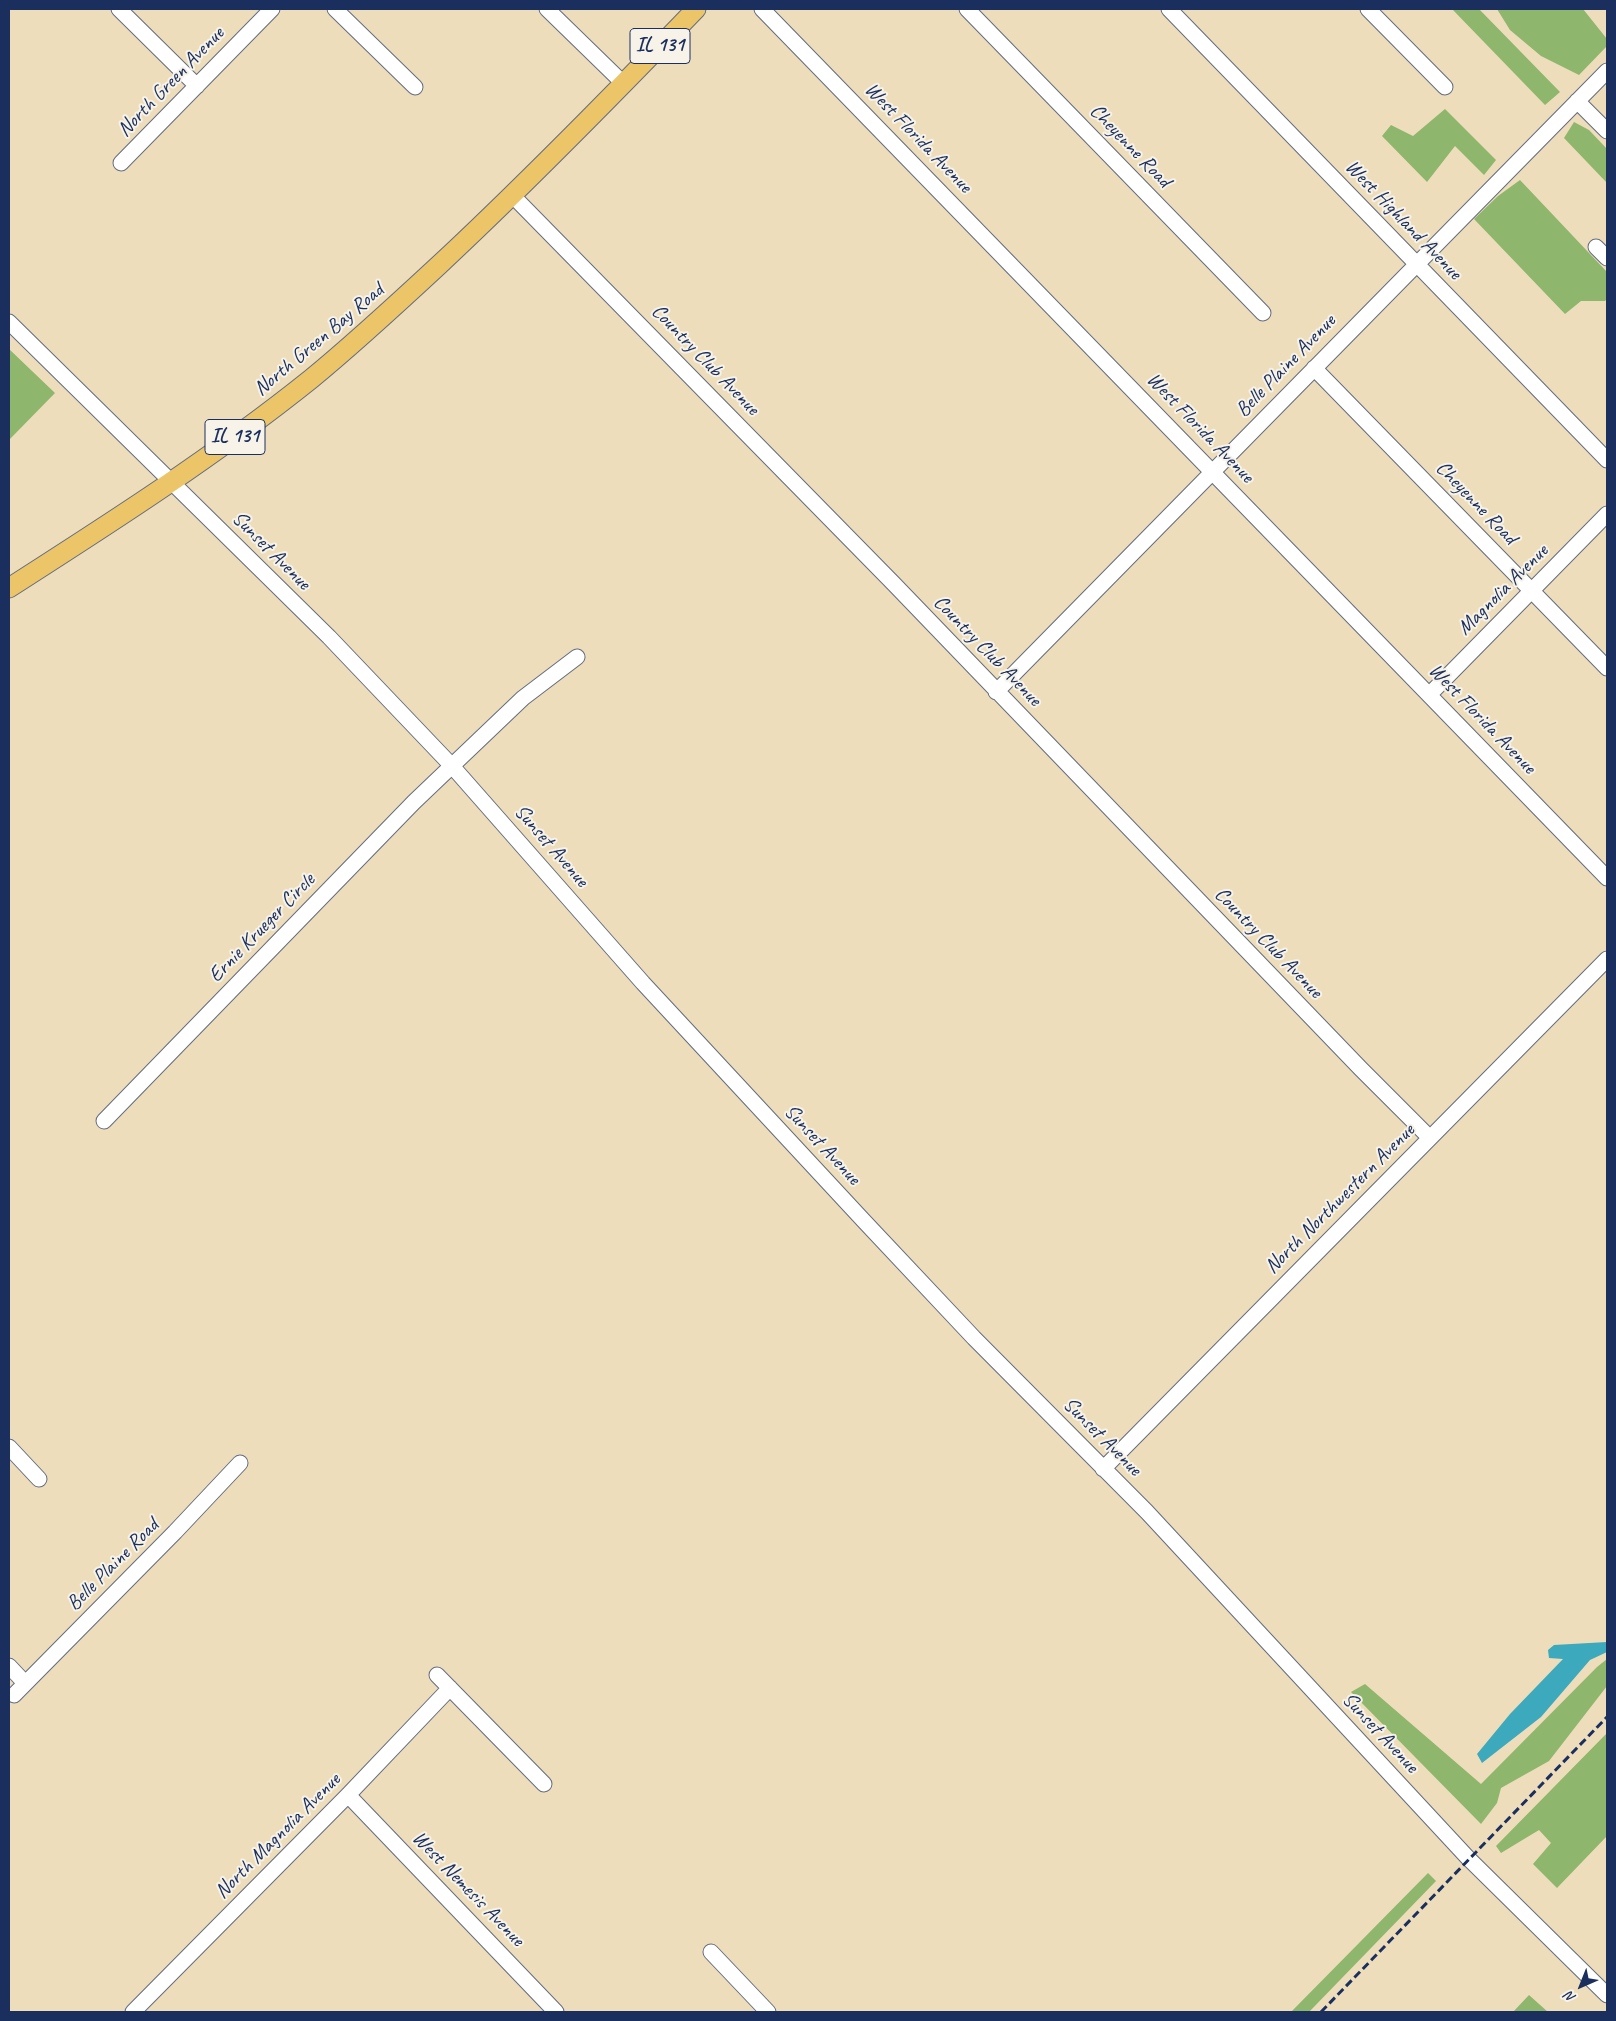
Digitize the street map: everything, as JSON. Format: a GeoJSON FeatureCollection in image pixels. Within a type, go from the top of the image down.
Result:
{"type":"FeatureCollection","features":[{"type":"Feature","properties":{"kind":"main road","name":"IL 131"},"geometry":{"type":"LineString","coordinates":[[624,84],[696,9]]}},
{"type":"Feature","properties":{"kind":"main road","name":"North Green Bay Road"},"geometry":{"type":"LineString","coordinates":[[9,588],[171,482],[261,418],[331,362],[410,292],[512,195],[624,84]]}},
{"type":"Feature","properties":{"kind":"street"},"geometry":{"type":"LineString","coordinates":[[119,9],[197,86]]}},
{"type":"Feature","properties":{"kind":"street","name":"North Green Avenue"},"geometry":{"type":"LineString","coordinates":[[121,163],[272,9]]}},
{"type":"Feature","properties":{"kind":"street"},"geometry":{"type":"LineString","coordinates":[[335,9],[415,87]]}},
{"type":"Feature","properties":{"kind":"street"},"geometry":{"type":"LineString","coordinates":[[547,9],[624,84]]}},
{"type":"Feature","properties":{"kind":"street","name":"West Florida Avenue"},"geometry":{"type":"LineString","coordinates":[[762,9],[1607,878]]}},
{"type":"Feature","properties":{"kind":"street","name":"Cheyenne Road"},"geometry":{"type":"LineString","coordinates":[[967,9],[1263,314]]}},
{"type":"Feature","properties":{"kind":"street","name":"West Highland Avenue"},"geometry":{"type":"LineString","coordinates":[[1169,9],[1607,460]]}},
{"type":"Feature","properties":{"kind":"street"},"geometry":{"type":"LineString","coordinates":[[1368,9],[1445,87]]}},
{"type":"Feature","properties":{"kind":"street","name":"Belle Plaine Avenue"},"geometry":{"type":"LineString","coordinates":[[996,692],[1607,71]]}},
{"type":"Feature","properties":{"kind":"street"},"geometry":{"type":"LineString","coordinates":[[1578,101],[1607,131]]}},
{"type":"Feature","properties":{"kind":"street","name":"Country Club Avenue"},"geometry":{"type":"LineString","coordinates":[[512,195],[894,584],[996,692],[1430,1138]]}},
{"type":"Feature","properties":{"kind":"street"},"geometry":{"type":"LineString","coordinates":[[1596,247],[1607,258]]}},
{"type":"Feature","properties":{"kind":"street","name":"Sunset Avenue"},"geometry":{"type":"LineString","coordinates":[[9,322],[329,637],[452,766],[656,997],[968,1331],[1215,1584],[1468,1858],[1607,1995]]}},
{"type":"Feature","properties":{"kind":"street","name":"Cheyenne Road"},"geometry":{"type":"LineString","coordinates":[[1314,368],[1533,590],[1607,668]]}},
{"type":"Feature","properties":{"kind":"street","name":"Magnolia Avenue"},"geometry":{"type":"LineString","coordinates":[[1429,695],[1607,514]]}},
{"type":"Feature","properties":{"kind":"street","name":"Ernie Krueger Circle"},"geometry":{"type":"LineString","coordinates":[[104,1121],[414,802],[522,698],[577,657]]}},
{"type":"Feature","properties":{"kind":"street","name":"North Northwestern Avenue"},"geometry":{"type":"LineString","coordinates":[[1103,1469],[1607,959]]}},
{"type":"Feature","properties":{"kind":"street"},"geometry":{"type":"LineString","coordinates":[[9,1447],[39,1479]]}},
{"type":"Feature","properties":{"kind":"street","name":"Belle Plaine Road"},"geometry":{"type":"LineString","coordinates":[[14,1695],[176,1532],[240,1463]]}},
{"type":"Feature","properties":{"kind":"street"},"geometry":{"type":"LineString","coordinates":[[9,1666],[25,1683]]}},
{"type":"Feature","properties":{"kind":"street"},"geometry":{"type":"LineString","coordinates":[[437,1675],[544,1784]]}},
{"type":"Feature","properties":{"kind":"street","name":"North Magnolia Avenue"},"geometry":{"type":"LineString","coordinates":[[133,2012],[348,1795],[450,1688]]}},
{"type":"Feature","properties":{"kind":"street","name":"West Nemesis Avenue"},"geometry":{"type":"LineString","coordinates":[[348,1795],[556,2012]]}},
{"type":"Feature","properties":{"kind":"street"},"geometry":{"type":"LineString","coordinates":[[711,1952],[768,2012]]}},
{"type":"Feature","properties":{"kind":"green space"},"geometry":{"type":"Polygon","coordinates":[[[1452,9],[1479,9],[1560,92],[1545,105],[1452,9]]]}},
{"type":"Feature","properties":{"kind":"green space"},"geometry":{"type":"Polygon","coordinates":[[[1497,9],[1583,9],[1607,39],[1607,46],[1579,75],[1541,56],[1510,30],[1497,9]]]}},
{"type":"Feature","properties":{"kind":"green space"},"geometry":{"type":"Polygon","coordinates":[[[1445,109],[1496,160],[1484,175],[1455,146],[1427,182],[1382,136],[1391,125],[1413,136],[1445,109]]]}},
{"type":"Feature","properties":{"kind":"green space"},"geometry":{"type":"Polygon","coordinates":[[[1574,122],[1589,130],[1607,149],[1607,183],[1564,138],[1574,122]]]}},
{"type":"Feature","properties":{"kind":"green space"},"geometry":{"type":"Polygon","coordinates":[[[1520,180],[1607,272],[1607,299],[1605,301],[1581,301],[1565,314],[1474,219],[1498,196],[1520,180]]]}},
{"type":"Feature","properties":{"kind":"green space"},"geometry":{"type":"Polygon","coordinates":[[[9,349],[55,393],[9,440],[9,349]]]}},
{"type":"Feature","properties":{"kind":"green space"},"geometry":{"type":"Polygon","coordinates":[[[1607,1659],[1607,1686],[1549,1761],[1501,1788],[1497,1803],[1481,1824],[1351,1692],[1365,1684],[1481,1784],[1607,1659]]]}},
{"type":"Feature","properties":{"kind":"green space"},"geometry":{"type":"Polygon","coordinates":[[[1607,1733],[1607,1836],[1557,1888],[1533,1864],[1551,1843],[1539,1830],[1501,1853],[1496,1846],[1607,1733]]]}},
{"type":"Feature","properties":{"kind":"green space"},"geometry":{"type":"Polygon","coordinates":[[[1428,1873],[1436,1881],[1309,2012],[1291,2012],[1428,1873]]]}},
{"type":"Feature","properties":{"kind":"green space"},"geometry":{"type":"Polygon","coordinates":[[[1529,1995],[1548,2012],[1513,2012],[1529,1995]]]}},
{"type":"Feature","properties":{"kind":"water"},"geometry":{"type":"Polygon","coordinates":[[[1607,1642],[1607,1652],[1590,1660],[1541,1717],[1482,1763],[1477,1754],[1510,1714],[1563,1659],[1549,1658],[1548,1650],[1554,1645],[1607,1642]]]}},
{"type":"Feature","properties":{"kind":"railway"},"geometry":{"type":"LineString","coordinates":[[1321,2012],[1607,1717]]}}]}
